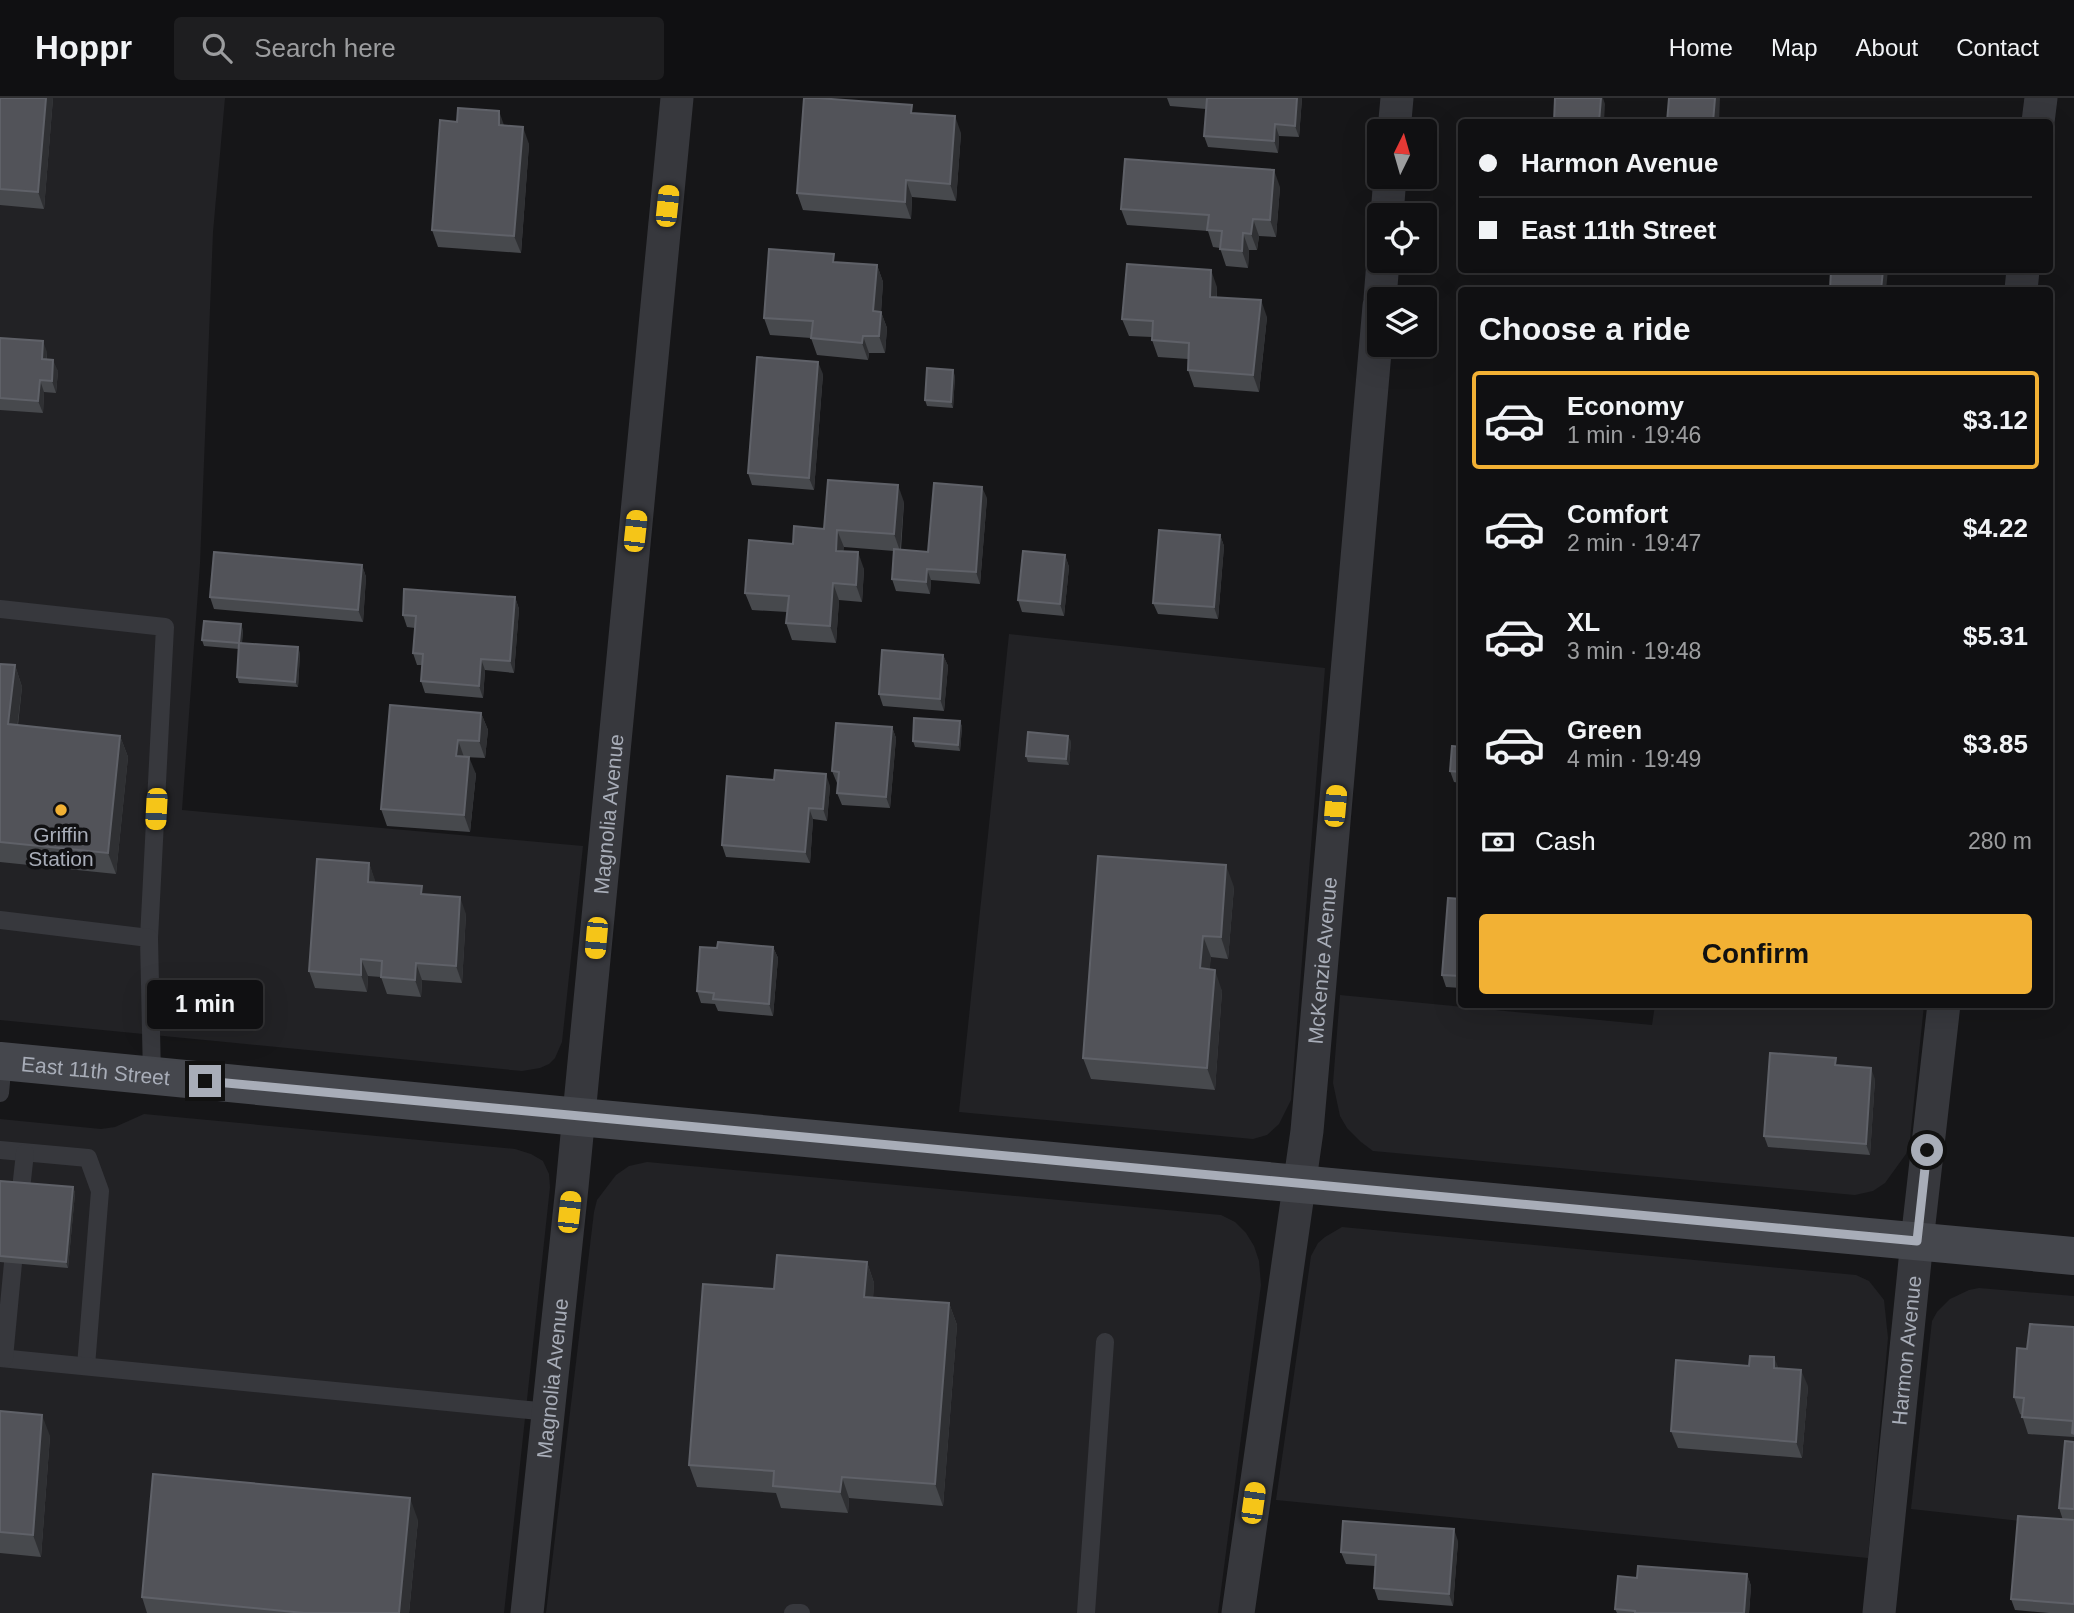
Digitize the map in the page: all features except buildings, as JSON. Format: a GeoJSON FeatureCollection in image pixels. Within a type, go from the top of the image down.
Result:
{"type":"FeatureCollection","features":[{"type":"Feature","properties":{"kind":"main road","name":"East 11th Street"},"geometry":{"type":"LineString","coordinates":[[1,1071],[152,1076],[2074,1256]]}},
{"type":"Feature","properties":{"kind":"street","name":"Magnolia Avenue"},"geometry":{"type":"LineString","coordinates":[[527,1613],[579,1117],[677,98]]}},
{"type":"Feature","properties":{"kind":"street"},"geometry":{"type":"LineString","coordinates":[[1395,119],[1397,98]]}},
{"type":"Feature","properties":{"kind":"street"},"geometry":{"type":"LineString","coordinates":[[2038,119],[2041,98]]}},
{"type":"Feature","properties":{"kind":"street","name":"McKenzie Avenue"},"geometry":{"type":"LineString","coordinates":[[1238,1613],[1307,1130],[1375,357]]}},
{"type":"Feature","properties":{"kind":"street","name":"Harmon Avenue"},"geometry":{"type":"LineString","coordinates":[[1879,1613],[1944,1008]]}},
{"type":"Feature","properties":{"kind":"lane"},"geometry":{"type":"LineString","coordinates":[[0,609],[165,627],[149,938],[152,1076]]}},
{"type":"Feature","properties":{"kind":"lane"},"geometry":{"type":"LineString","coordinates":[[0,920],[149,938]]}},
{"type":"Feature","properties":{"kind":"lane"},"geometry":{"type":"LineString","coordinates":[[0,1150],[88,1158],[100,1191],[86,1366]]}},
{"type":"Feature","properties":{"kind":"lane"},"geometry":{"type":"LineString","coordinates":[[22,1189],[25,1153]]}},
{"type":"Feature","properties":{"kind":"lane"},"geometry":{"type":"LineString","coordinates":[[13,1263],[2,1358],[549,1412]]}},
{"type":"Feature","properties":{"kind":"lane"},"geometry":{"type":"LineString","coordinates":[[1086,1613],[1105,1342]]}},
{"type":"Feature","properties":{"kind":"lane"},"geometry":{"type":"LineString","coordinates":[[793,1613],[801,1613]]}},
{"type":"Feature","properties":{"kind":"shaded area"},"geometry":{"type":"Polygon","coordinates":[[[0,98],[225,98],[213,232],[200,564],[182,810],[583,846],[562,1042],[555,1058],[549,1064],[522,1071],[0,1020],[0,98]]]}},
{"type":"Feature","properties":{"kind":"shaded area"},"geometry":{"type":"Polygon","coordinates":[[[1009,634],[1325,668],[1291,1100],[1279,1124],[1267,1135],[1253,1139],[959,1112],[1009,634]]]}},
{"type":"Feature","properties":{"kind":"shaded area"},"geometry":{"type":"Polygon","coordinates":[[[1340,995],[1652,1025],[1655,1008],[1924,1008],[1910,1139],[1906,1154],[1885,1183],[1873,1191],[1855,1195],[1373,1151],[1347,1128],[1340,1116],[1333,1083],[1340,995]]]}},
{"type":"Feature","properties":{"kind":"shaded area"},"geometry":{"type":"Polygon","coordinates":[[[144,1114],[515,1149],[543,1161],[549,1174],[550,1187],[504,1613],[0,1613],[0,1119],[101,1129],[115,1127],[144,1114]]]}},
{"type":"Feature","properties":{"kind":"shaded area"},"geometry":{"type":"Polygon","coordinates":[[[647,1162],[1221,1215],[1235,1222],[1254,1246],[1259,1261],[1261,1285],[1218,1613],[546,1613],[594,1212],[597,1200],[616,1175],[629,1166],[647,1162]]]}},
{"type":"Feature","properties":{"kind":"shaded area"},"geometry":{"type":"Polygon","coordinates":[[[1342,1227],[1856,1275],[1869,1281],[1884,1300],[1888,1338],[1868,1558],[1276,1500],[1311,1256],[1318,1243],[1342,1227]]]}},
{"type":"Feature","properties":{"kind":"shaded area"},"geometry":{"type":"Polygon","coordinates":[[[1979,1288],[2074,1296],[2074,1527],[1911,1509],[1932,1321],[1950,1299],[1979,1288]]]}},
{"type":"Feature","properties":{"kind":"place","name":"Griffin Station"},"geometry":{"type":"Point","coordinates":[61,810]}},
{"type":"Feature","properties":{"kind":"route"},"geometry":{"type":"LineString","coordinates":[[205,1081],[1917,1241],[1927,1150]]}}]}
